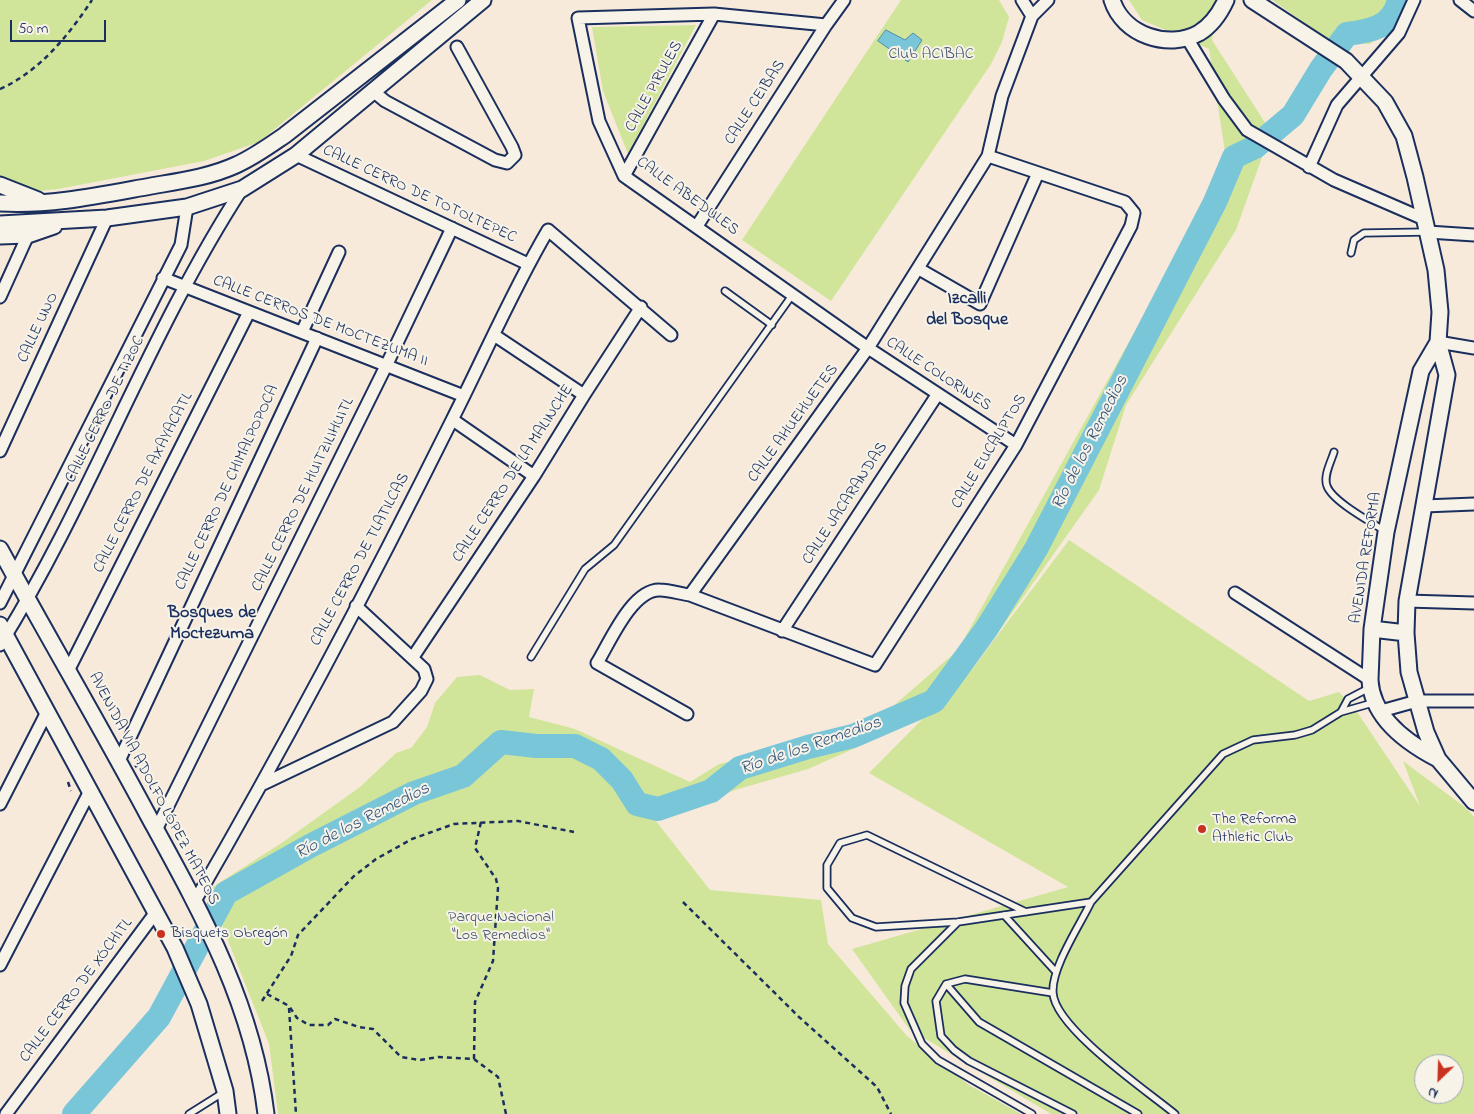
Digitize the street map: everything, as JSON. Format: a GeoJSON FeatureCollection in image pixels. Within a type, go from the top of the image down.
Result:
{"type":"FeatureCollection","features":[{"type":"Feature","properties":{"kind":"main road"},"geometry":{"type":"LineString","coordinates":[[0,203],[47,202],[202,176],[235,166],[259,153],[285,135],[458,0]]}},
{"type":"Feature","properties":{"kind":"main road"},"geometry":{"type":"LineString","coordinates":[[1,228],[107,218],[187,207],[242,189],[296,155],[483,0]]}},
{"type":"Feature","properties":{"kind":"main road"},"geometry":{"type":"LineString","coordinates":[[1112,0],[1114,7],[1127,24],[1145,36],[1166,40],[1187,38],[1200,32],[1211,24],[1220,13],[1226,0]]}},
{"type":"Feature","properties":{"kind":"main road","name":"AVENIDA REFORMA"},"geometry":{"type":"LineString","coordinates":[[1252,0],[1318,41],[1346,61],[1385,102],[1404,136],[1436,270],[1440,312],[1438,342],[1447,375],[1407,601],[1406,633],[1409,672],[1426,732],[1438,759],[1474,802]]}},
{"type":"Feature","properties":{"kind":"main road"},"geometry":{"type":"LineString","coordinates":[[0,185],[47,202]]}},
{"type":"Feature","properties":{"kind":"main road"},"geometry":{"type":"LineString","coordinates":[[1,228],[28,235],[51,228],[61,221]]}},
{"type":"Feature","properties":{"kind":"main road","name":"AVENIDA REFORMA"},"geometry":{"type":"LineString","coordinates":[[1438,342],[1421,371],[1386,532],[1372,629],[1371,683],[1379,706],[1391,725],[1410,744],[1438,759]]}},
{"type":"Feature","properties":{"kind":"main road","name":"AVENIDA VIA ADOLFO LÓPEZ MATEOS"},"geometry":{"type":"LineString","coordinates":[[0,550],[69,669],[194,901],[234,983],[249,1027],[260,1074],[266,1114]]}},
{"type":"Feature","properties":{"kind":"main road"},"geometry":{"type":"LineString","coordinates":[[1372,629],[1406,633]]}},
{"type":"Feature","properties":{"kind":"main road"},"geometry":{"type":"LineString","coordinates":[[2,636],[47,712],[175,948],[199,1004],[225,1091],[228,1114]]}},
{"type":"Feature","properties":{"kind":"street","name":"CALLE CEIBAS"},"geometry":{"type":"LineString","coordinates":[[697,226],[826,24],[844,0]]}},
{"type":"Feature","properties":{"kind":"street"},"geometry":{"type":"LineString","coordinates":[[1022,0],[1032,16]]}},
{"type":"Feature","properties":{"kind":"street","name":"CALLE AHUEHUETES"},"geometry":{"type":"LineString","coordinates":[[690,595],[868,348],[988,156],[1002,96],[1032,16],[1048,0]]}},
{"type":"Feature","properties":{"kind":"street"},"geometry":{"type":"LineString","coordinates":[[1309,167],[1337,105],[1399,33],[1414,0]]}},
{"type":"Feature","properties":{"kind":"street"},"geometry":{"type":"LineString","coordinates":[[1460,0],[1474,12]]}},
{"type":"Feature","properties":{"kind":"street","name":"CALLE ABEDULES"},"geometry":{"type":"LineString","coordinates":[[826,24],[714,14],[578,18],[599,121],[624,176],[868,348]]}},
{"type":"Feature","properties":{"kind":"street","name":"CALLE PIRULES"},"geometry":{"type":"LineString","coordinates":[[624,176],[714,14]]}},
{"type":"Feature","properties":{"kind":"street"},"geometry":{"type":"LineString","coordinates":[[1187,38],[1224,99],[1250,132],[1309,167],[1426,225],[1474,235]]}},
{"type":"Feature","properties":{"kind":"street"},"geometry":{"type":"LineString","coordinates":[[373,91],[385,102],[495,160],[507,163],[515,155],[512,147],[457,48]]}},
{"type":"Feature","properties":{"kind":"street","name":"CALLE CERRO DE TOTOLTEPEC"},"geometry":{"type":"LineString","coordinates":[[296,155],[528,264]]}},
{"type":"Feature","properties":{"kind":"street","name":"CALLE EUCALIPTOS"},"geometry":{"type":"LineString","coordinates":[[687,714],[597,663],[635,601],[645,593],[659,590],[690,595],[875,665],[1016,445],[1131,226],[1134,212],[1125,202],[988,156]]}},
{"type":"Feature","properties":{"kind":"street"},"geometry":{"type":"LineString","coordinates":[[919,269],[980,304],[1038,173]]}},
{"type":"Feature","properties":{"kind":"street","name":"CALLE CERRO DE TIZOC"},"geometry":{"type":"LineString","coordinates":[[2,636],[28,598],[51,558],[184,287],[209,240],[242,189]]}},
{"type":"Feature","properties":{"kind":"street","name":"CALLE CERRO DE TIZOC"},"geometry":{"type":"LineString","coordinates":[[0,603],[181,245],[187,207]]}},
{"type":"Feature","properties":{"kind":"street","name":"CALLE UNO"},"geometry":{"type":"LineString","coordinates":[[0,451],[107,218]]}},
{"type":"Feature","properties":{"kind":"street","name":"CALLE CERRO DE HUITZILIHUITL"},"geometry":{"type":"LineString","coordinates":[[156,830],[387,364],[452,228]]}},
{"type":"Feature","properties":{"kind":"street","name":"CALLE CERRO DE TLATILCAS"},"geometry":{"type":"LineString","coordinates":[[194,901],[262,784],[356,606],[453,420],[528,264],[548,230],[641,307]]}},
{"type":"Feature","properties":{"kind":"street"},"geometry":{"type":"LineString","coordinates":[[0,297],[28,235]]}},
{"type":"Feature","properties":{"kind":"street"},"geometry":{"type":"LineString","coordinates":[[302,332],[339,252]]}},
{"type":"Feature","properties":{"kind":"street","name":"CALLE CERROS DE MOCTEZUMA II"},"geometry":{"type":"LineString","coordinates":[[163,278],[387,364],[464,396]]}},
{"type":"Feature","properties":{"kind":"street"},"geometry":{"type":"LineString","coordinates":[[641,307],[671,335]]}},
{"type":"Feature","properties":{"kind":"street","name":"CALLE CERRO DE LA MALINCHE"},"geometry":{"type":"LineString","coordinates":[[413,657],[534,476],[641,307]]}},
{"type":"Feature","properties":{"kind":"street","name":"CALLE CERRO DE AXAYACATL"},"geometry":{"type":"LineString","coordinates":[[69,669],[249,312]]}},
{"type":"Feature","properties":{"kind":"street"},"geometry":{"type":"LineString","coordinates":[[494,335],[584,395]]}},
{"type":"Feature","properties":{"kind":"street","name":"CALLE CERRO DE CHIMALPOPOCA"},"geometry":{"type":"LineString","coordinates":[[119,762],[317,338]]}},
{"type":"Feature","properties":{"kind":"street"},"geometry":{"type":"LineString","coordinates":[[1438,342],[1474,348]]}},
{"type":"Feature","properties":{"kind":"street","name":"CALLE COLORINES"},"geometry":{"type":"LineString","coordinates":[[868,348],[1016,445]]}},
{"type":"Feature","properties":{"kind":"street","name":"CALLE JACARANDAS"},"geometry":{"type":"LineString","coordinates":[[782,631],[937,395]]}},
{"type":"Feature","properties":{"kind":"street"},"geometry":{"type":"LineString","coordinates":[[453,420],[534,476]]}},
{"type":"Feature","properties":{"kind":"street"},"geometry":{"type":"LineString","coordinates":[[1424,506],[1474,504]]}},
{"type":"Feature","properties":{"kind":"street"},"geometry":{"type":"LineString","coordinates":[[1235,593],[1371,683]]}},
{"type":"Feature","properties":{"kind":"street"},"geometry":{"type":"LineString","coordinates":[[1407,601],[1474,603]]}},
{"type":"Feature","properties":{"kind":"street"},"geometry":{"type":"LineString","coordinates":[[262,784],[393,722],[422,691],[427,679],[424,669],[356,606]]}},
{"type":"Feature","properties":{"kind":"street"},"geometry":{"type":"LineString","coordinates":[[1379,706],[1417,701],[1474,700]]}},
{"type":"Feature","properties":{"kind":"street"},"geometry":{"type":"LineString","coordinates":[[0,804],[47,712]]}},
{"type":"Feature","properties":{"kind":"street"},"geometry":{"type":"LineString","coordinates":[[0,965],[90,791]]}},
{"type":"Feature","properties":{"kind":"street","name":"CALLE CERRO DE XÓCHITL"},"geometry":{"type":"LineString","coordinates":[[6,1114],[156,912]]}},
{"type":"Feature","properties":{"kind":"lane"},"geometry":{"type":"LineString","coordinates":[[1351,253],[1354,240],[1364,233],[1426,225]]}},
{"type":"Feature","properties":{"kind":"lane"},"geometry":{"type":"LineString","coordinates":[[725,291],[772,325]]}},
{"type":"Feature","properties":{"kind":"lane"},"geometry":{"type":"LineString","coordinates":[[531,657],[585,569],[614,545],[793,294]]}},
{"type":"Feature","properties":{"kind":"lane"},"geometry":{"type":"LineString","coordinates":[[1334,452],[1326,477],[1327,486],[1334,496],[1386,532]]}},
{"type":"Feature","properties":{"kind":"lane"},"geometry":{"type":"LineString","coordinates":[[1175,1114],[1074,1032],[1058,1010],[1052,993],[1056,972],[1091,902],[1223,754],[1253,740],[1295,735],[1312,730],[1340,712],[1348,699],[1371,683]]}},
{"type":"Feature","properties":{"kind":"lane"},"geometry":{"type":"LineString","coordinates":[[1340,712],[1379,706]]}},
{"type":"Feature","properties":{"kind":"lane"},"geometry":{"type":"LineString","coordinates":[[1026,912],[867,835],[840,843],[827,865],[827,888],[852,918],[876,927],[958,922],[1026,912],[1091,902]]}},
{"type":"Feature","properties":{"kind":"lane"},"geometry":{"type":"LineString","coordinates":[[1004,915],[1056,972]]}},
{"type":"Feature","properties":{"kind":"lane"},"geometry":{"type":"LineString","coordinates":[[958,922],[911,969],[905,986],[904,1003],[922,1044],[938,1060],[1032,1114]]}},
{"type":"Feature","properties":{"kind":"lane"},"geometry":{"type":"LineString","coordinates":[[1052,993],[965,979],[946,984],[936,1001],[941,1036],[954,1050],[969,1061],[1073,1114]]}},
{"type":"Feature","properties":{"kind":"lane"},"geometry":{"type":"LineString","coordinates":[[946,984],[979,1022],[1138,1114]]}},
{"type":"Feature","properties":{"kind":"lane"},"geometry":{"type":"LineString","coordinates":[[190,1114],[225,1091]]}},
{"type":"Feature","properties":{"kind":"path"},"geometry":{"type":"LineString","coordinates":[[0,89],[20,80],[54,48],[77,23],[92,0]]}},
{"type":"Feature","properties":{"kind":"path"},"geometry":{"type":"LineString","coordinates":[[134,750],[140,763]]}},
{"type":"Feature","properties":{"kind":"path"},"geometry":{"type":"LineString","coordinates":[[262,1001],[291,956],[298,935],[354,876],[376,859],[412,840],[454,824],[518,821],[574,832]]}},
{"type":"Feature","properties":{"kind":"path"},"geometry":{"type":"LineString","coordinates":[[474,1059],[474,1002],[494,961],[498,906],[496,878],[475,848],[481,822]]}},
{"type":"Feature","properties":{"kind":"path"},"geometry":{"type":"LineString","coordinates":[[683,902],[799,1017],[877,1087],[891,1114]]}},
{"type":"Feature","properties":{"kind":"path"},"geometry":{"type":"LineString","coordinates":[[267,994],[289,1006],[297,1018],[309,1025],[328,1025],[335,1019],[359,1027],[373,1029],[401,1057],[420,1060],[438,1057],[474,1059],[498,1077],[506,1114]]}},
{"type":"Feature","properties":{"kind":"path"},"geometry":{"type":"LineString","coordinates":[[289,1006],[296,1114]]}},
{"type":"Feature","properties":{"kind":"green space"},"geometry":{"type":"Polygon","coordinates":[[[0,0],[432,0],[259,142],[204,161],[58,189],[0,195],[0,0]]]}},
{"type":"Feature","properties":{"kind":"green space","name":"Club ACIBAC"},"geometry":{"type":"Polygon","coordinates":[[[901,0],[999,0],[1009,17],[1002,42],[991,64],[831,301],[742,240],[901,0]]]}},
{"type":"Feature","properties":{"kind":"green space","name":"Parque Nacional \"Los Remedios\""},"geometry":{"type":"Polygon","coordinates":[[[1129,0],[1220,0],[1212,40],[1271,132],[1236,230],[1126,405],[1099,490],[1002,627],[929,710],[869,742],[808,769],[735,790],[694,806],[645,807],[710,890],[821,900],[828,944],[907,1036],[969,1085],[1021,1114],[278,1114],[269,1044],[208,890],[283,842],[360,787],[396,753],[411,748],[427,727],[435,703],[457,677],[480,675],[510,690],[534,689],[529,717],[575,729],[690,782],[719,764],[770,753],[884,714],[958,650],[1181,248],[1225,152],[1209,49],[1142,20],[1129,0]]]}},
{"type":"Feature","properties":{"kind":"green space"},"geometry":{"type":"Polygon","coordinates":[[[1272,0],[1407,0],[1403,17],[1370,44],[1331,41],[1272,0]]]}},
{"type":"Feature","properties":{"kind":"green space"},"geometry":{"type":"Polygon","coordinates":[[[696,25],[628,154],[603,91],[592,27],[696,25]]]}},
{"type":"Feature","properties":{"kind":"green space","name":"The Reforma Athletic Club"},"geometry":{"type":"Polygon","coordinates":[[[1069,540],[1309,701],[1339,692],[1355,709],[1420,806],[1403,761],[1466,808],[1474,817],[1474,1114],[1051,1114],[909,1029],[852,949],[1068,887],[869,773],[973,668],[1069,540]]]}},
{"type":"Feature","properties":{"kind":"water"},"geometry":{"type":"Polygon","coordinates":[[[886,30],[905,40],[913,33],[922,40],[908,62],[878,41],[886,30]]]}},
{"type":"Feature","properties":{"kind":"waterway","name":"Río de los Remedios"},"geometry":{"type":"LineString","coordinates":[[74,1114],[159,1017],[226,893],[310,846],[414,793],[463,776],[501,742],[536,746],[575,746],[601,759],[622,780],[637,804],[658,809],[711,791],[740,768],[808,747],[853,736],[934,701],[987,628],[1036,549],[1215,202],[1234,157],[1255,147],[1293,115],[1321,69],[1347,34],[1380,26],[1392,16],[1399,0]]}},
{"type":"Feature","properties":{"kind":"place","name":"The Reforma Athletic Club"},"geometry":{"type":"Point","coordinates":[1202,829]}},
{"type":"Feature","properties":{"kind":"place","name":"Bisquets Obregón"},"geometry":{"type":"Point","coordinates":[161,934]}},
{"type":"Feature","properties":{"kind":"district","name":"Izcalli del Bosque"},"geometry":{"type":"Point","coordinates":[967,310]}},
{"type":"Feature","properties":{"kind":"district","name":"Bosques de Moctezuma"},"geometry":{"type":"Point","coordinates":[212,624]}}]}
